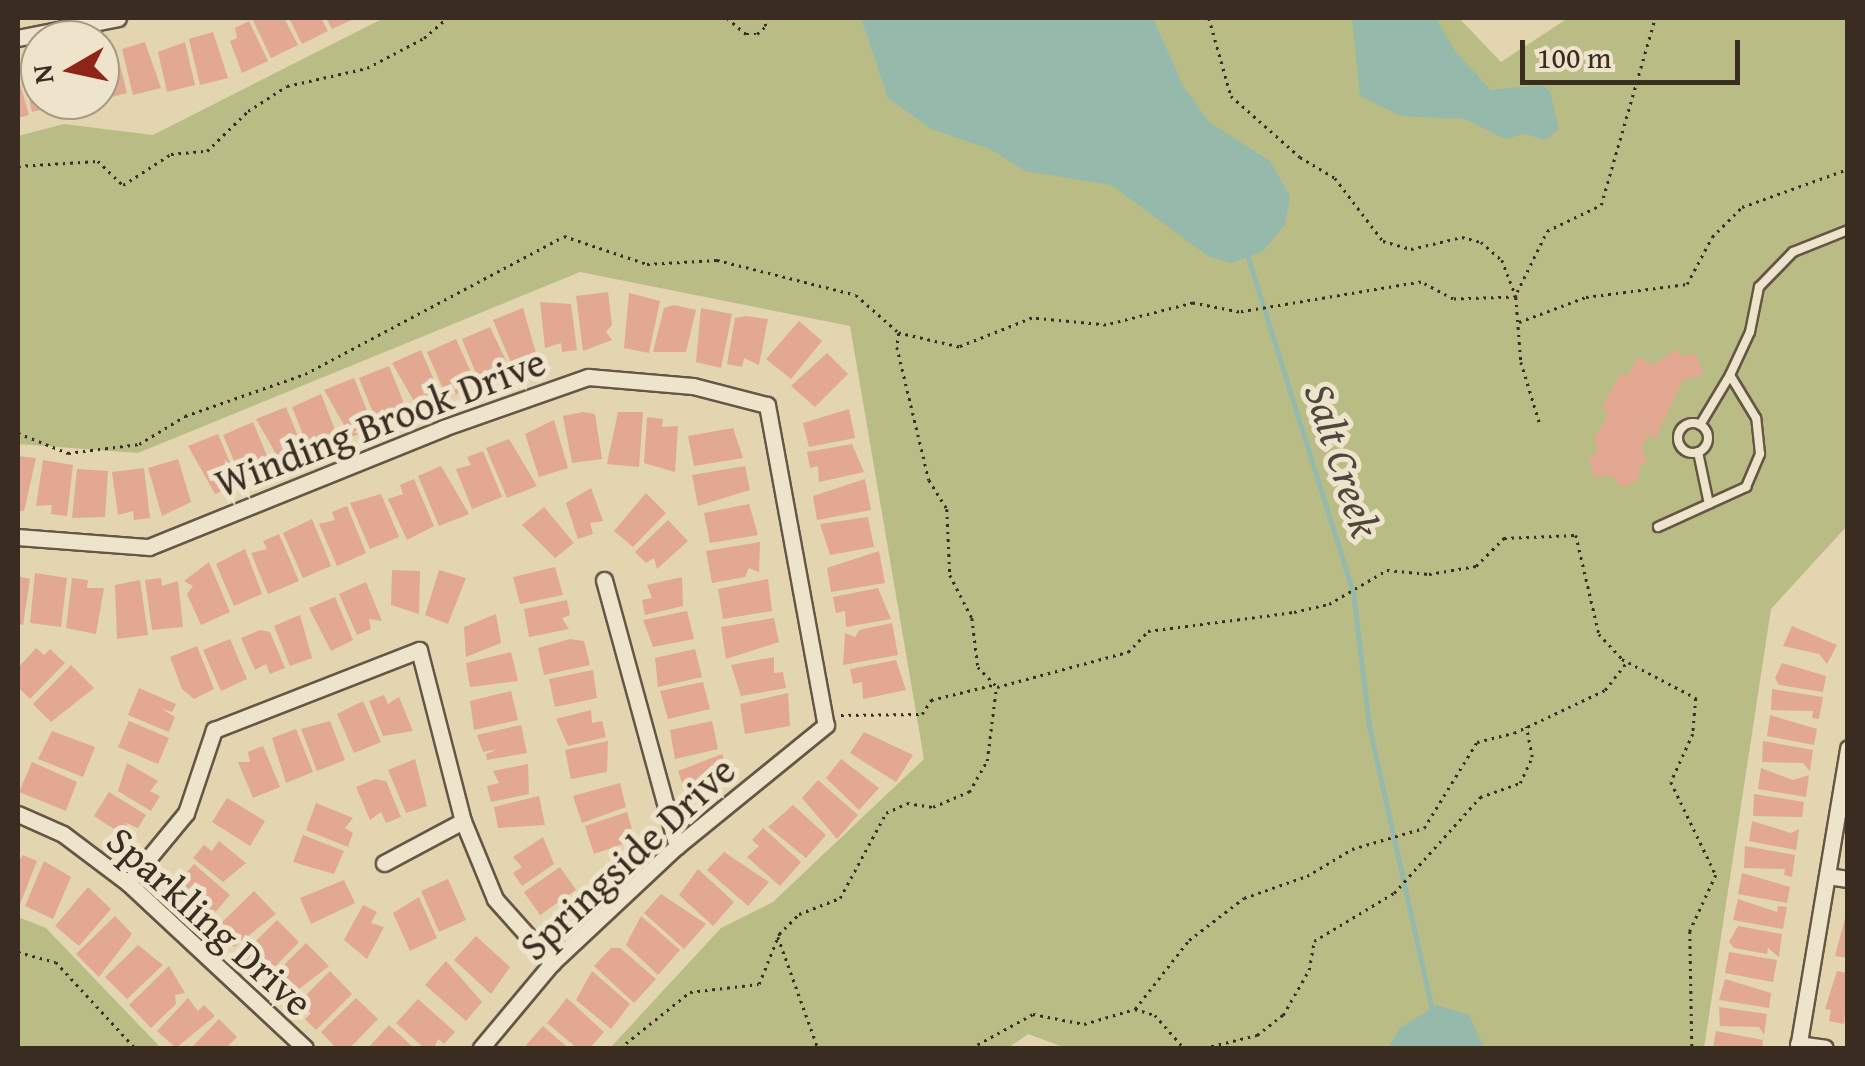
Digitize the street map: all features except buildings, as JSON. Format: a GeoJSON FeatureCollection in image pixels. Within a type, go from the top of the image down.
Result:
{"type":"FeatureCollection","features":[{"type":"Feature","properties":{"kind":"street"},"geometry":{"type":"LineString","coordinates":[[18,38],[118,18]]}},
{"type":"Feature","properties":{"kind":"street","name":"Winding Brook Drive"},"geometry":{"type":"LineString","coordinates":[[18,538],[149,547],[443,428],[588,377],[694,386],[766,405],[825,720]]}},
{"type":"Feature","properties":{"kind":"street"},"geometry":{"type":"LineString","coordinates":[[604,580],[677,846]]}},
{"type":"Feature","properties":{"kind":"street"},"geometry":{"type":"LineString","coordinates":[[128,883],[186,813],[214,730],[419,650],[464,821],[495,898],[552,963]]}},
{"type":"Feature","properties":{"kind":"street","name":"Springside Drive"},"geometry":{"type":"LineString","coordinates":[[481,1048],[552,963],[677,846],[825,720]]}},
{"type":"Feature","properties":{"kind":"street"},"geometry":{"type":"LineString","coordinates":[[1825,1048],[1798,1046],[1848,748]]}},
{"type":"Feature","properties":{"kind":"street","name":"Sparkling Drive"},"geometry":{"type":"LineString","coordinates":[[18,814],[63,834],[128,883],[305,1048]]}},
{"type":"Feature","properties":{"kind":"street"},"geometry":{"type":"LineString","coordinates":[[384,863],[464,821]]}},
{"type":"Feature","properties":{"kind":"street"},"geometry":{"type":"LineString","coordinates":[[1827,876],[1848,879]]}},
{"type":"Feature","properties":{"kind":"lane"},"geometry":{"type":"LineString","coordinates":[[1700,425],[1750,332],[1759,287],[1793,252],[1848,230]]}},
{"type":"Feature","properties":{"kind":"lane"},"geometry":{"type":"LineString","coordinates":[[1658,527],[1746,487],[1760,454],[1756,418],[1730,375]]}},
{"type":"Feature","properties":{"kind":"lane"},"geometry":{"type":"LineString","coordinates":[[1698,452],[1684,450],[1678,437],[1686,425],[1700,425]]}},
{"type":"Feature","properties":{"kind":"lane"},"geometry":{"type":"LineString","coordinates":[[1698,452],[1707,442],[1700,425]]}},
{"type":"Feature","properties":{"kind":"lane"},"geometry":{"type":"LineString","coordinates":[[1698,452],[1709,504]]}},
{"type":"Feature","properties":{"kind":"path"},"geometry":{"type":"LineString","coordinates":[[18,166],[98,161],[123,185],[170,154],[208,151],[248,110],[287,86],[367,68],[424,38],[447,18]]}},
{"type":"Feature","properties":{"kind":"path"},"geometry":{"type":"LineString","coordinates":[[600,18],[634,18]]}},
{"type":"Feature","properties":{"kind":"path"},"geometry":{"type":"LineString","coordinates":[[727,18],[746,34],[766,26],[761,18]]}},
{"type":"Feature","properties":{"kind":"path"},"geometry":{"type":"LineString","coordinates":[[1210,18],[1231,96],[1300,157],[1335,178],[1383,241],[1412,249],[1462,237],[1481,242],[1502,260],[1515,297],[1521,362],[1540,424]]}},
{"type":"Feature","properties":{"kind":"path"},"geometry":{"type":"LineString","coordinates":[[1515,297],[1547,231],[1601,205],[1655,18]]}},
{"type":"Feature","properties":{"kind":"path"},"geometry":{"type":"LineString","coordinates":[[1518,323],[1586,298],[1687,284],[1712,237],[1742,207],[1848,169]]}},
{"type":"Feature","properties":{"kind":"path"},"geometry":{"type":"LineString","coordinates":[[18,433],[68,453],[139,444],[185,416],[305,374],[564,236],[647,264],[717,260],[856,295],[899,333],[959,347],[1032,318],[1106,326],[1192,303],[1239,312],[1421,282],[1454,299],[1515,297]]}},
{"type":"Feature","properties":{"kind":"path"},"geometry":{"type":"LineString","coordinates":[[620,1048],[690,992],[759,984],[778,936],[799,914],[840,898],[886,812],[907,802],[933,806],[969,792],[987,761],[995,686],[978,666],[972,618],[950,574],[947,509],[929,480],[899,333]]}},
{"type":"Feature","properties":{"kind":"path"},"geometry":{"type":"LineString","coordinates":[[825,720],[922,714],[930,700],[1128,652],[1148,631],[1329,604],[1365,579],[1387,570],[1429,574],[1476,566],[1504,538],[1576,535],[1599,634],[1622,659],[1696,698],[1693,734],[1671,782],[1716,875],[1690,931],[1692,1048]]}},
{"type":"Feature","properties":{"kind":"path"},"geometry":{"type":"LineString","coordinates":[[1135,1009],[1189,940],[1244,898],[1307,876],[1352,848],[1424,828],[1477,742],[1526,726],[1605,690],[1626,663]]}},
{"type":"Feature","properties":{"kind":"path"},"geometry":{"type":"LineString","coordinates":[[1204,1048],[1256,1034],[1283,1015],[1309,970],[1314,941],[1394,893],[1480,797],[1520,783],[1532,756],[1526,726]]}},
{"type":"Feature","properties":{"kind":"path"},"geometry":{"type":"LineString","coordinates":[[778,936],[818,1048]]}},
{"type":"Feature","properties":{"kind":"path"},"geometry":{"type":"LineString","coordinates":[[18,952],[56,962],[135,1048]]}},
{"type":"Feature","properties":{"kind":"path"},"geometry":{"type":"LineString","coordinates":[[971,1048],[1033,1014],[1084,1024],[1135,1009],[1156,1015],[1184,1048]]}},
{"type":"Feature","properties":{"kind":"green space"},"geometry":{"type":"Polygon","coordinates":[[[384,18],[1459,18],[1501,62],[1568,18],[1847,18],[1847,526],[1771,609],[1704,1048],[1066,1048],[1028,1034],[1008,1048],[610,1048],[721,928],[773,902],[924,759],[850,326],[580,272],[138,453],[18,444],[18,136],[64,124],[153,135],[384,18]]]}},
{"type":"Feature","properties":{"kind":"green space"},"geometry":{"type":"Polygon","coordinates":[[[18,917],[46,928],[161,1048],[18,1048],[18,917]]]}},
{"type":"Feature","properties":{"kind":"shaded area"},"geometry":{"type":"Polygon","coordinates":[[[861,18],[1153,18],[1183,86],[1209,122],[1270,161],[1290,196],[1285,225],[1262,252],[1231,263],[1208,256],[1111,185],[1025,171],[990,149],[931,129],[888,98],[861,18]]]}},
{"type":"Feature","properties":{"kind":"shaded area"},"geometry":{"type":"Polygon","coordinates":[[[1352,18],[1436,18],[1455,51],[1491,90],[1542,85],[1550,91],[1559,129],[1544,140],[1526,134],[1505,139],[1465,119],[1401,116],[1360,96],[1352,18]]]}},
{"type":"Feature","properties":{"kind":"shaded area"},"geometry":{"type":"Polygon","coordinates":[[[1437,1005],[1469,1015],[1484,1048],[1388,1048],[1400,1028],[1437,1005]]]}},
{"type":"Feature","properties":{"kind":"waterway","name":"Salt Creek"},"geometry":{"type":"LineString","coordinates":[[1246,251],[1353,592],[1369,726],[1432,1011]]}}]}
